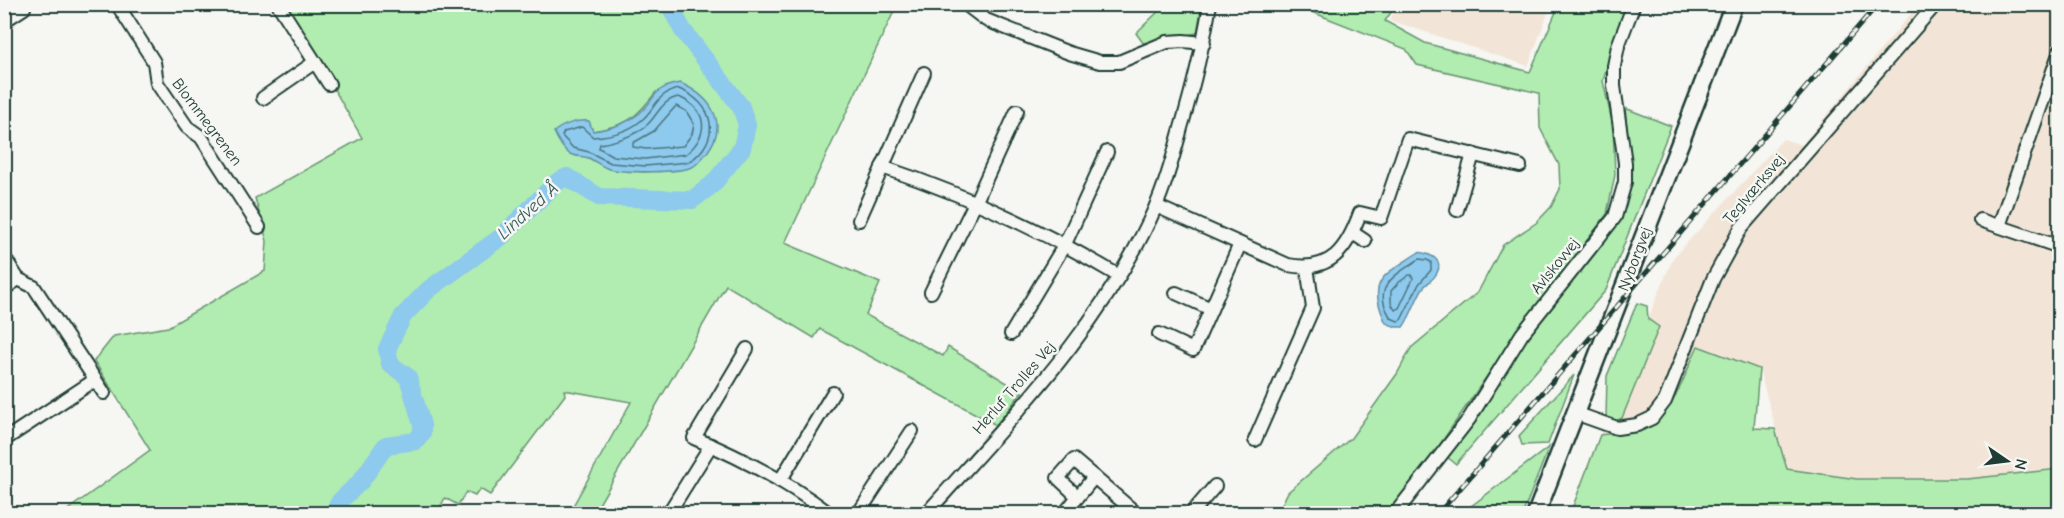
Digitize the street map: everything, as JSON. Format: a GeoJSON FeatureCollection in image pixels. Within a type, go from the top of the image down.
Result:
{"type":"FeatureCollection","features":[{"type":"Feature","properties":{"kind":"main road","name":"Nyborgvej"},"geometry":{"type":"LineString","coordinates":[[1536,513],[1734,4]]}},
{"type":"Feature","properties":{"kind":"street"},"geometry":{"type":"LineString","coordinates":[[4,21],[24,8],[21,4]]}},
{"type":"Feature","properties":{"kind":"street","name":"Blommegrenen"},"geometry":{"type":"LineString","coordinates":[[117,4],[154,62],[157,83],[187,127],[201,137],[259,227]]}},
{"type":"Feature","properties":{"kind":"street"},"geometry":{"type":"LineString","coordinates":[[278,4],[329,84]]}},
{"type":"Feature","properties":{"kind":"street"},"geometry":{"type":"LineString","coordinates":[[965,4],[986,20],[1069,53],[1100,62],[1119,62],[1167,42],[1204,43]]}},
{"type":"Feature","properties":{"kind":"street","name":"Herluf Trolles Vej"},"geometry":{"type":"LineString","coordinates":[[926,513],[1069,350],[1119,276],[1156,206],[1170,168],[1196,79],[1210,4]]}},
{"type":"Feature","properties":{"kind":"street","name":"Avlskovvej"},"geometry":{"type":"LineString","coordinates":[[1395,513],[1469,419],[1522,333],[1615,217],[1625,182],[1625,162],[1614,86],[1614,66],[1618,46],[1634,4]]}},
{"type":"Feature","properties":{"kind":"street","name":"Teglværksvej"},"geometry":{"type":"LineString","coordinates":[[1575,413],[1617,428],[1652,418],[1665,401],[1713,279],[1741,228],[1936,4]]}},
{"type":"Feature","properties":{"kind":"street"},"geometry":{"type":"LineString","coordinates":[[1999,226],[2060,51]]}},
{"type":"Feature","properties":{"kind":"street"},"geometry":{"type":"LineString","coordinates":[[263,98],[315,62]]}},
{"type":"Feature","properties":{"kind":"street"},"geometry":{"type":"LineString","coordinates":[[859,219],[924,73]]}},
{"type":"Feature","properties":{"kind":"street"},"geometry":{"type":"LineString","coordinates":[[931,292],[1017,111]]}},
{"type":"Feature","properties":{"kind":"street"},"geometry":{"type":"LineString","coordinates":[[1156,206],[1288,265],[1307,267],[1332,258],[1348,243],[1360,213],[1381,218],[1408,139],[1520,166]]}},
{"type":"Feature","properties":{"kind":"street"},"geometry":{"type":"LineString","coordinates":[[1011,334],[1065,244],[1107,152]]}},
{"type":"Feature","properties":{"kind":"street"},"geometry":{"type":"LineString","coordinates":[[1458,210],[1473,154]]}},
{"type":"Feature","properties":{"kind":"street"},"geometry":{"type":"LineString","coordinates":[[882,167],[976,201],[1065,244],[1119,276]]}},
{"type":"Feature","properties":{"kind":"street"},"geometry":{"type":"LineString","coordinates":[[1980,220],[2060,247]]}},
{"type":"Feature","properties":{"kind":"street"},"geometry":{"type":"LineString","coordinates":[[1353,233],[1365,241]]}},
{"type":"Feature","properties":{"kind":"street"},"geometry":{"type":"LineString","coordinates":[[1158,334],[1193,350],[1240,244]]}},
{"type":"Feature","properties":{"kind":"street"},"geometry":{"type":"LineString","coordinates":[[4,257],[18,279],[34,286],[104,393]]}},
{"type":"Feature","properties":{"kind":"street"},"geometry":{"type":"LineString","coordinates":[[1255,440],[1313,308],[1307,267]]}},
{"type":"Feature","properties":{"kind":"street"},"geometry":{"type":"LineString","coordinates":[[4,289],[18,279]]}},
{"type":"Feature","properties":{"kind":"street"},"geometry":{"type":"LineString","coordinates":[[1176,293],[1211,309]]}},
{"type":"Feature","properties":{"kind":"street"},"geometry":{"type":"LineString","coordinates":[[747,349],[694,438],[780,481],[825,512]]}},
{"type":"Feature","properties":{"kind":"street"},"geometry":{"type":"LineString","coordinates":[[4,440],[95,380]]}},
{"type":"Feature","properties":{"kind":"street"},"geometry":{"type":"LineString","coordinates":[[780,481],[832,393]]}},
{"type":"Feature","properties":{"kind":"street"},"geometry":{"type":"LineString","coordinates":[[858,513],[912,431]]}},
{"type":"Feature","properties":{"kind":"street"},"geometry":{"type":"LineString","coordinates":[[668,513],[711,445]]}},
{"type":"Feature","properties":{"kind":"street"},"geometry":{"type":"LineString","coordinates":[[1078,496],[1058,478],[1074,460],[1137,513]]}},
{"type":"Feature","properties":{"kind":"street"},"geometry":{"type":"LineString","coordinates":[[1064,513],[1094,477]]}},
{"type":"Feature","properties":{"kind":"street"},"geometry":{"type":"LineString","coordinates":[[1191,513],[1215,486]]}},
{"type":"Feature","properties":{"kind":"shaded area"},"geometry":{"type":"Polygon","coordinates":[[[1399,5],[1551,5],[1528,66],[1389,20],[1399,5]]]}},
{"type":"Feature","properties":{"kind":"shaded area"},"geometry":{"type":"Polygon","coordinates":[[[1918,5],[2059,5],[2059,469],[1967,479],[1857,479],[1787,469],[1759,369],[1698,346],[1670,405],[1654,424],[1630,433],[1616,432],[1600,435],[1673,258],[1783,139],[1802,145],[1918,5]]]}},
{"type":"Feature","properties":{"kind":"green space"},"geometry":{"type":"Polygon","coordinates":[[[892,4],[896,7],[785,243],[880,283],[866,315],[943,356],[948,347],[1022,392],[996,425],[820,329],[814,338],[726,285],[594,513],[569,513],[631,402],[564,390],[565,395],[490,495],[480,489],[475,496],[466,492],[458,505],[445,498],[437,513],[62,514],[150,450],[94,361],[114,336],[168,327],[265,271],[267,241],[255,198],[362,138],[286,5],[892,4]],[[656,92],[630,119],[615,126],[593,131],[587,157],[609,169],[645,172],[692,167],[656,92]]]}},
{"type":"Feature","properties":{"kind":"green space"},"geometry":{"type":"Polygon","coordinates":[[[1358,4],[1364,6],[1396,5],[1385,21],[1425,43],[1530,72],[1559,5],[1627,5],[1603,81],[1613,126],[1615,175],[1607,214],[1507,347],[1421,472],[1387,513],[1277,514],[1288,492],[1351,438],[1397,374],[1411,348],[1478,292],[1503,245],[1536,223],[1551,207],[1560,189],[1559,165],[1540,128],[1539,93],[1417,65],[1406,49],[1294,5],[1358,4]]]}},
{"type":"Feature","properties":{"kind":"green space"},"geometry":{"type":"Polygon","coordinates":[[[1165,5],[1202,5],[1197,33],[1143,43],[1136,33],[1165,5]]]}},
{"type":"Feature","properties":{"kind":"green space"},"geometry":{"type":"Polygon","coordinates":[[[1625,108],[1671,126],[1606,290],[1456,464],[1447,457],[1475,423],[1520,348],[1594,255],[1626,207],[1632,182],[1625,108]]]}},
{"type":"Feature","properties":{"kind":"green space"},"geometry":{"type":"Polygon","coordinates":[[[1637,303],[1647,306],[1648,319],[1659,327],[1622,418],[1616,421],[1606,418],[1607,376],[1637,303]]]}},
{"type":"Feature","properties":{"kind":"green space"},"geometry":{"type":"Polygon","coordinates":[[[1698,346],[1759,369],[1754,428],[1775,429],[1787,469],[1857,479],[1967,479],[2059,469],[2059,513],[1570,514],[1600,435],[1641,430],[1662,416],[1677,394],[1698,346]]]}},
{"type":"Feature","properties":{"kind":"green space"},"geometry":{"type":"Polygon","coordinates":[[[1574,375],[1548,444],[1522,445],[1519,436],[1574,375]]]}},
{"type":"Feature","properties":{"kind":"green space"},"geometry":{"type":"Polygon","coordinates":[[[1549,447],[1523,513],[1462,513],[1549,447]]]}},
{"type":"Feature","properties":{"kind":"water"},"geometry":{"type":"Polygon","coordinates":[[[680,83],[699,94],[707,102],[716,119],[717,129],[714,140],[703,158],[692,167],[651,172],[609,169],[589,158],[575,156],[568,152],[554,132],[580,121],[589,121],[593,131],[622,124],[643,110],[663,88],[680,83]]]}},
{"type":"Feature","properties":{"kind":"water"},"geometry":{"type":"Polygon","coordinates":[[[1419,252],[1435,258],[1439,268],[1436,275],[1423,288],[1403,327],[1396,327],[1386,323],[1380,308],[1378,287],[1388,273],[1419,252]]]}},
{"type":"Feature","properties":{"kind":"waterway","name":"Lindved Å"},"geometry":{"type":"LineString","coordinates":[[333,514],[340,501],[361,481],[386,445],[416,441],[422,433],[422,425],[408,377],[390,364],[387,349],[403,316],[428,290],[501,237],[557,182],[567,177],[599,197],[692,200],[713,184],[742,148],[747,125],[741,107],[682,29],[669,4]]}},
{"type":"Feature","properties":{"kind":"railway"},"geometry":{"type":"LineString","coordinates":[[1438,514],[1878,4]]}}]}
